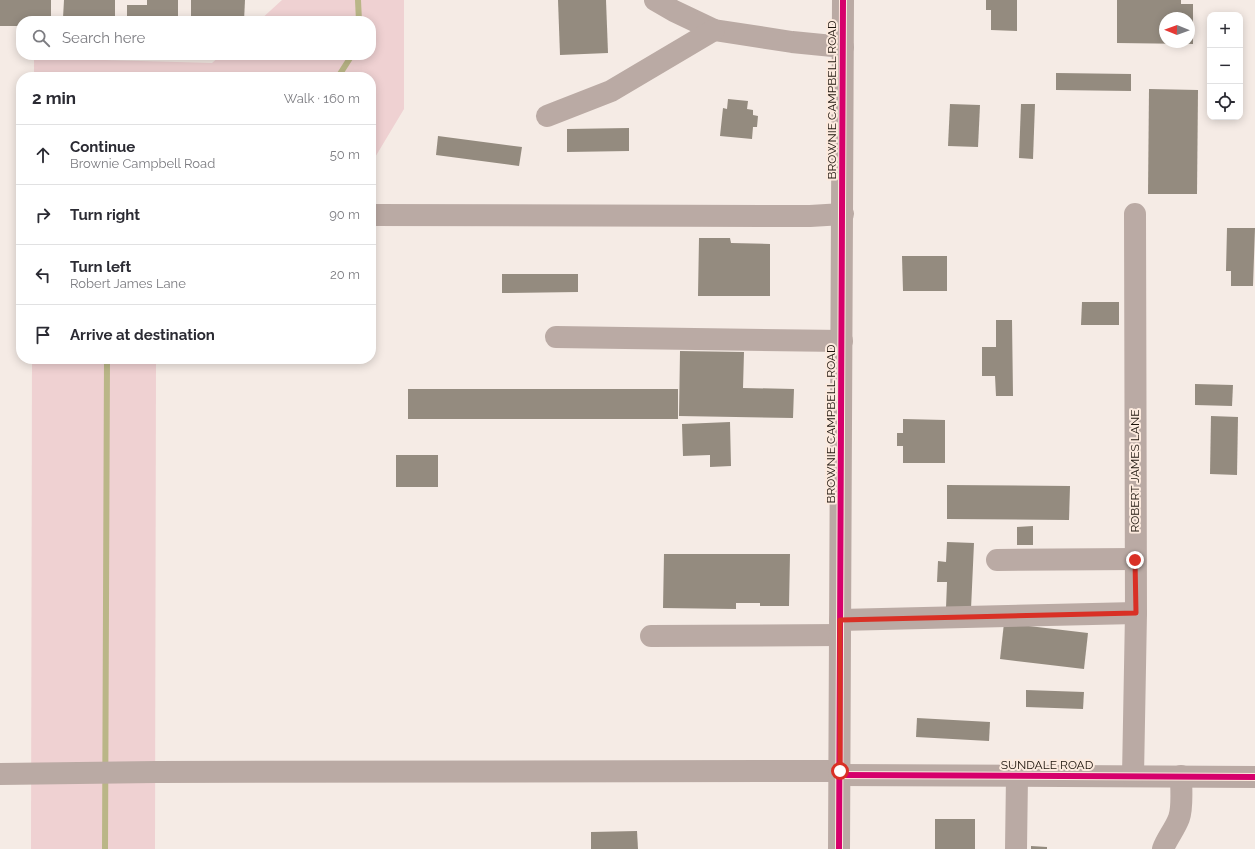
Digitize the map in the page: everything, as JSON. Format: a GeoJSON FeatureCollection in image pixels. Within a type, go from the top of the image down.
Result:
{"type":"FeatureCollection","features":[{"type":"Feature","properties":{"kind":"street"},"geometry":{"type":"LineString","coordinates":[[655,0],[714,30],[792,42],[843,47]]}},
{"type":"Feature","properties":{"kind":"street","name":"BROWNIE CAMPBELL ROAD"},"geometry":{"type":"LineString","coordinates":[[839,849],[843,0]]}},
{"type":"Feature","properties":{"kind":"street"},"geometry":{"type":"LineString","coordinates":[[547,116],[611,91],[714,30]]}},
{"type":"Feature","properties":{"kind":"street"},"geometry":{"type":"LineString","coordinates":[[376,215],[810,216],[843,214]]}},
{"type":"Feature","properties":{"kind":"street","name":"ROBERT JAMES LANE"},"geometry":{"type":"LineString","coordinates":[[1133,776],[1136,613],[1135,214]]}},
{"type":"Feature","properties":{"kind":"street"},"geometry":{"type":"LineString","coordinates":[[556,338],[842,341]]}},
{"type":"Feature","properties":{"kind":"street"},"geometry":{"type":"LineString","coordinates":[[997,560],[1135,560]]}},
{"type":"Feature","properties":{"kind":"street"},"geometry":{"type":"LineString","coordinates":[[651,636],[1136,613]]}},
{"type":"Feature","properties":{"kind":"street","name":"SUNDALE ROAD"},"geometry":{"type":"LineString","coordinates":[[0,774],[120,772],[840,773],[1017,776],[1255,777]]}},
{"type":"Feature","properties":{"kind":"street"},"geometry":{"type":"LineString","coordinates":[[1016,849],[1017,776]]}},
{"type":"Feature","properties":{"kind":"street"},"geometry":{"type":"LineString","coordinates":[[1163,849],[1168,836],[1176,826],[1180,816],[1181,776]]}},
{"type":"Feature","properties":{"kind":"shaded area"},"geometry":{"type":"Polygon","coordinates":[[[282,0],[404,0],[404,109],[376,156],[376,72],[34,72],[34,60],[212,63],[215,60],[376,60],[376,16],[264,16],[282,0]]]}},
{"type":"Feature","properties":{"kind":"shaded area"},"geometry":{"type":"Polygon","coordinates":[[[32,364],[156,364],[155,849],[31,849],[32,364]]]}},
{"type":"Feature","properties":{"kind":"building"},"geometry":{"type":"Polygon","coordinates":[[[0,0],[51,0],[51,16],[16,16],[16,26],[0,26],[0,0]]]}},
{"type":"Feature","properties":{"kind":"building"},"geometry":{"type":"Polygon","coordinates":[[[64,0],[115,0],[115,16],[63,16],[64,0]]]}},
{"type":"Feature","properties":{"kind":"building"},"geometry":{"type":"Polygon","coordinates":[[[147,0],[178,0],[178,16],[127,16],[127,5],[147,5],[147,0]]]}},
{"type":"Feature","properties":{"kind":"building"},"geometry":{"type":"Polygon","coordinates":[[[191,0],[245,0],[244,16],[191,16],[191,0]]]}},
{"type":"Feature","properties":{"kind":"building"},"geometry":{"type":"Polygon","coordinates":[[[558,0],[606,0],[608,53],[560,55],[558,0]]]}},
{"type":"Feature","properties":{"kind":"building"},"geometry":{"type":"Polygon","coordinates":[[[986,0],[1017,0],[1017,31],[991,30],[991,10],[986,10],[986,0]]]}},
{"type":"Feature","properties":{"kind":"building"},"geometry":{"type":"Polygon","coordinates":[[[1117,0],[1181,0],[1181,4],[1193,4],[1193,12],[1159,12],[1159,44],[1117,43],[1117,0]]]}},
{"type":"Feature","properties":{"kind":"building"},"geometry":{"type":"Polygon","coordinates":[[[1056,73],[1131,74],[1131,91],[1056,90],[1056,73]]]}},
{"type":"Feature","properties":{"kind":"building"},"geometry":{"type":"Polygon","coordinates":[[[1149,89],[1198,90],[1197,194],[1148,194],[1149,89]]]}},
{"type":"Feature","properties":{"kind":"building"},"geometry":{"type":"Polygon","coordinates":[[[728,99],[748,101],[747,109],[753,110],[753,115],[758,116],[757,127],[753,127],[752,139],[720,136],[723,108],[727,109],[728,99]]]}},
{"type":"Feature","properties":{"kind":"building"},"geometry":{"type":"Polygon","coordinates":[[[950,104],[980,105],[978,147],[948,146],[950,104]]]}},
{"type":"Feature","properties":{"kind":"building"},"geometry":{"type":"Polygon","coordinates":[[[1021,104],[1035,104],[1033,159],[1019,158],[1021,104]]]}},
{"type":"Feature","properties":{"kind":"building"},"geometry":{"type":"Polygon","coordinates":[[[629,128],[629,151],[567,152],[567,129],[629,128]]]}},
{"type":"Feature","properties":{"kind":"building"},"geometry":{"type":"Polygon","coordinates":[[[438,136],[522,147],[519,166],[436,155],[438,136]]]}},
{"type":"Feature","properties":{"kind":"building"},"geometry":{"type":"Polygon","coordinates":[[[1227,228],[1255,228],[1253,286],[1231,286],[1231,271],[1226,271],[1227,228]]]}},
{"type":"Feature","properties":{"kind":"building"},"geometry":{"type":"Polygon","coordinates":[[[699,238],[730,238],[731,243],[770,244],[770,296],[698,296],[699,238]]]}},
{"type":"Feature","properties":{"kind":"building"},"geometry":{"type":"Polygon","coordinates":[[[902,256],[947,256],[947,291],[903,291],[902,256]]]}},
{"type":"Feature","properties":{"kind":"building"},"geometry":{"type":"Polygon","coordinates":[[[502,274],[578,274],[578,292],[502,293],[502,274]]]}},
{"type":"Feature","properties":{"kind":"building"},"geometry":{"type":"Polygon","coordinates":[[[1082,302],[1119,302],[1119,325],[1081,325],[1082,302]]]}},
{"type":"Feature","properties":{"kind":"building"},"geometry":{"type":"Polygon","coordinates":[[[996,320],[1012,320],[1013,396],[996,396],[995,376],[982,376],[982,347],[996,347],[996,320]]]}},
{"type":"Feature","properties":{"kind":"building"},"geometry":{"type":"Polygon","coordinates":[[[680,351],[744,352],[743,388],[794,389],[793,418],[679,416],[680,351]]]}},
{"type":"Feature","properties":{"kind":"building"},"geometry":{"type":"Polygon","coordinates":[[[1195,384],[1233,385],[1232,406],[1195,405],[1195,384]]]}},
{"type":"Feature","properties":{"kind":"building"},"geometry":{"type":"Polygon","coordinates":[[[408,389],[678,389],[678,419],[408,419],[408,389]]]}},
{"type":"Feature","properties":{"kind":"building"},"geometry":{"type":"Polygon","coordinates":[[[1211,416],[1238,417],[1237,475],[1210,474],[1211,416]]]}},
{"type":"Feature","properties":{"kind":"building"},"geometry":{"type":"Polygon","coordinates":[[[903,419],[945,420],[945,463],[903,463],[903,446],[897,446],[897,433],[903,433],[903,419]]]}},
{"type":"Feature","properties":{"kind":"building"},"geometry":{"type":"Polygon","coordinates":[[[730,422],[731,466],[710,467],[710,455],[683,456],[682,424],[730,422]]]}},
{"type":"Feature","properties":{"kind":"building"},"geometry":{"type":"Polygon","coordinates":[[[396,455],[438,455],[438,487],[396,487],[396,455]]]}},
{"type":"Feature","properties":{"kind":"building"},"geometry":{"type":"Polygon","coordinates":[[[947,485],[1070,486],[1069,520],[947,519],[947,485]]]}},
{"type":"Feature","properties":{"kind":"building"},"geometry":{"type":"Polygon","coordinates":[[[1033,526],[1033,545],[1017,545],[1017,527],[1033,526]]]}},
{"type":"Feature","properties":{"kind":"building"},"geometry":{"type":"Polygon","coordinates":[[[947,542],[974,543],[971,609],[946,608],[947,582],[937,582],[938,561],[946,562],[947,542]]]}},
{"type":"Feature","properties":{"kind":"building"},"geometry":{"type":"Polygon","coordinates":[[[664,554],[790,554],[789,606],[760,606],[760,603],[736,603],[736,609],[663,608],[664,554]]]}},
{"type":"Feature","properties":{"kind":"building"},"geometry":{"type":"Polygon","coordinates":[[[1004,623],[1088,633],[1084,669],[1000,659],[1004,623]]]}},
{"type":"Feature","properties":{"kind":"building"},"geometry":{"type":"Polygon","coordinates":[[[1026,690],[1084,692],[1083,709],[1026,707],[1026,690]]]}},
{"type":"Feature","properties":{"kind":"building"},"geometry":{"type":"Polygon","coordinates":[[[917,718],[990,722],[989,741],[916,737],[917,718]]]}},
{"type":"Feature","properties":{"kind":"building"},"geometry":{"type":"Polygon","coordinates":[[[935,819],[975,819],[975,849],[935,849],[935,819]]]}},
{"type":"Feature","properties":{"kind":"building"},"geometry":{"type":"Polygon","coordinates":[[[637,831],[638,849],[591,849],[591,832],[637,831]]]}},
{"type":"Feature","properties":{"kind":"building"},"geometry":{"type":"Polygon","coordinates":[[[1031,846],[1047,847],[1047,849],[1031,849],[1031,846]]]}},
{"type":"Feature","properties":{"kind":"waterway"},"geometry":{"type":"LineString","coordinates":[[358,0],[359,16]]}},
{"type":"Feature","properties":{"kind":"waterway"},"geometry":{"type":"LineString","coordinates":[[341,72],[349,60]]}},
{"type":"Feature","properties":{"kind":"waterway"},"geometry":{"type":"LineString","coordinates":[[105,849],[107,364]]}},
{"type":"Feature","properties":{"kind":"cycle path"},"geometry":{"type":"LineString","coordinates":[[839,849],[843,0]]}},
{"type":"Feature","properties":{"kind":"cycle path"},"geometry":{"type":"LineString","coordinates":[[840,775],[1255,777]]}},
{"type":"Feature","properties":{"kind":"route"},"geometry":{"type":"LineString","coordinates":[[840,771],[840,620],[1136,613],[1135,560]]}}]}
